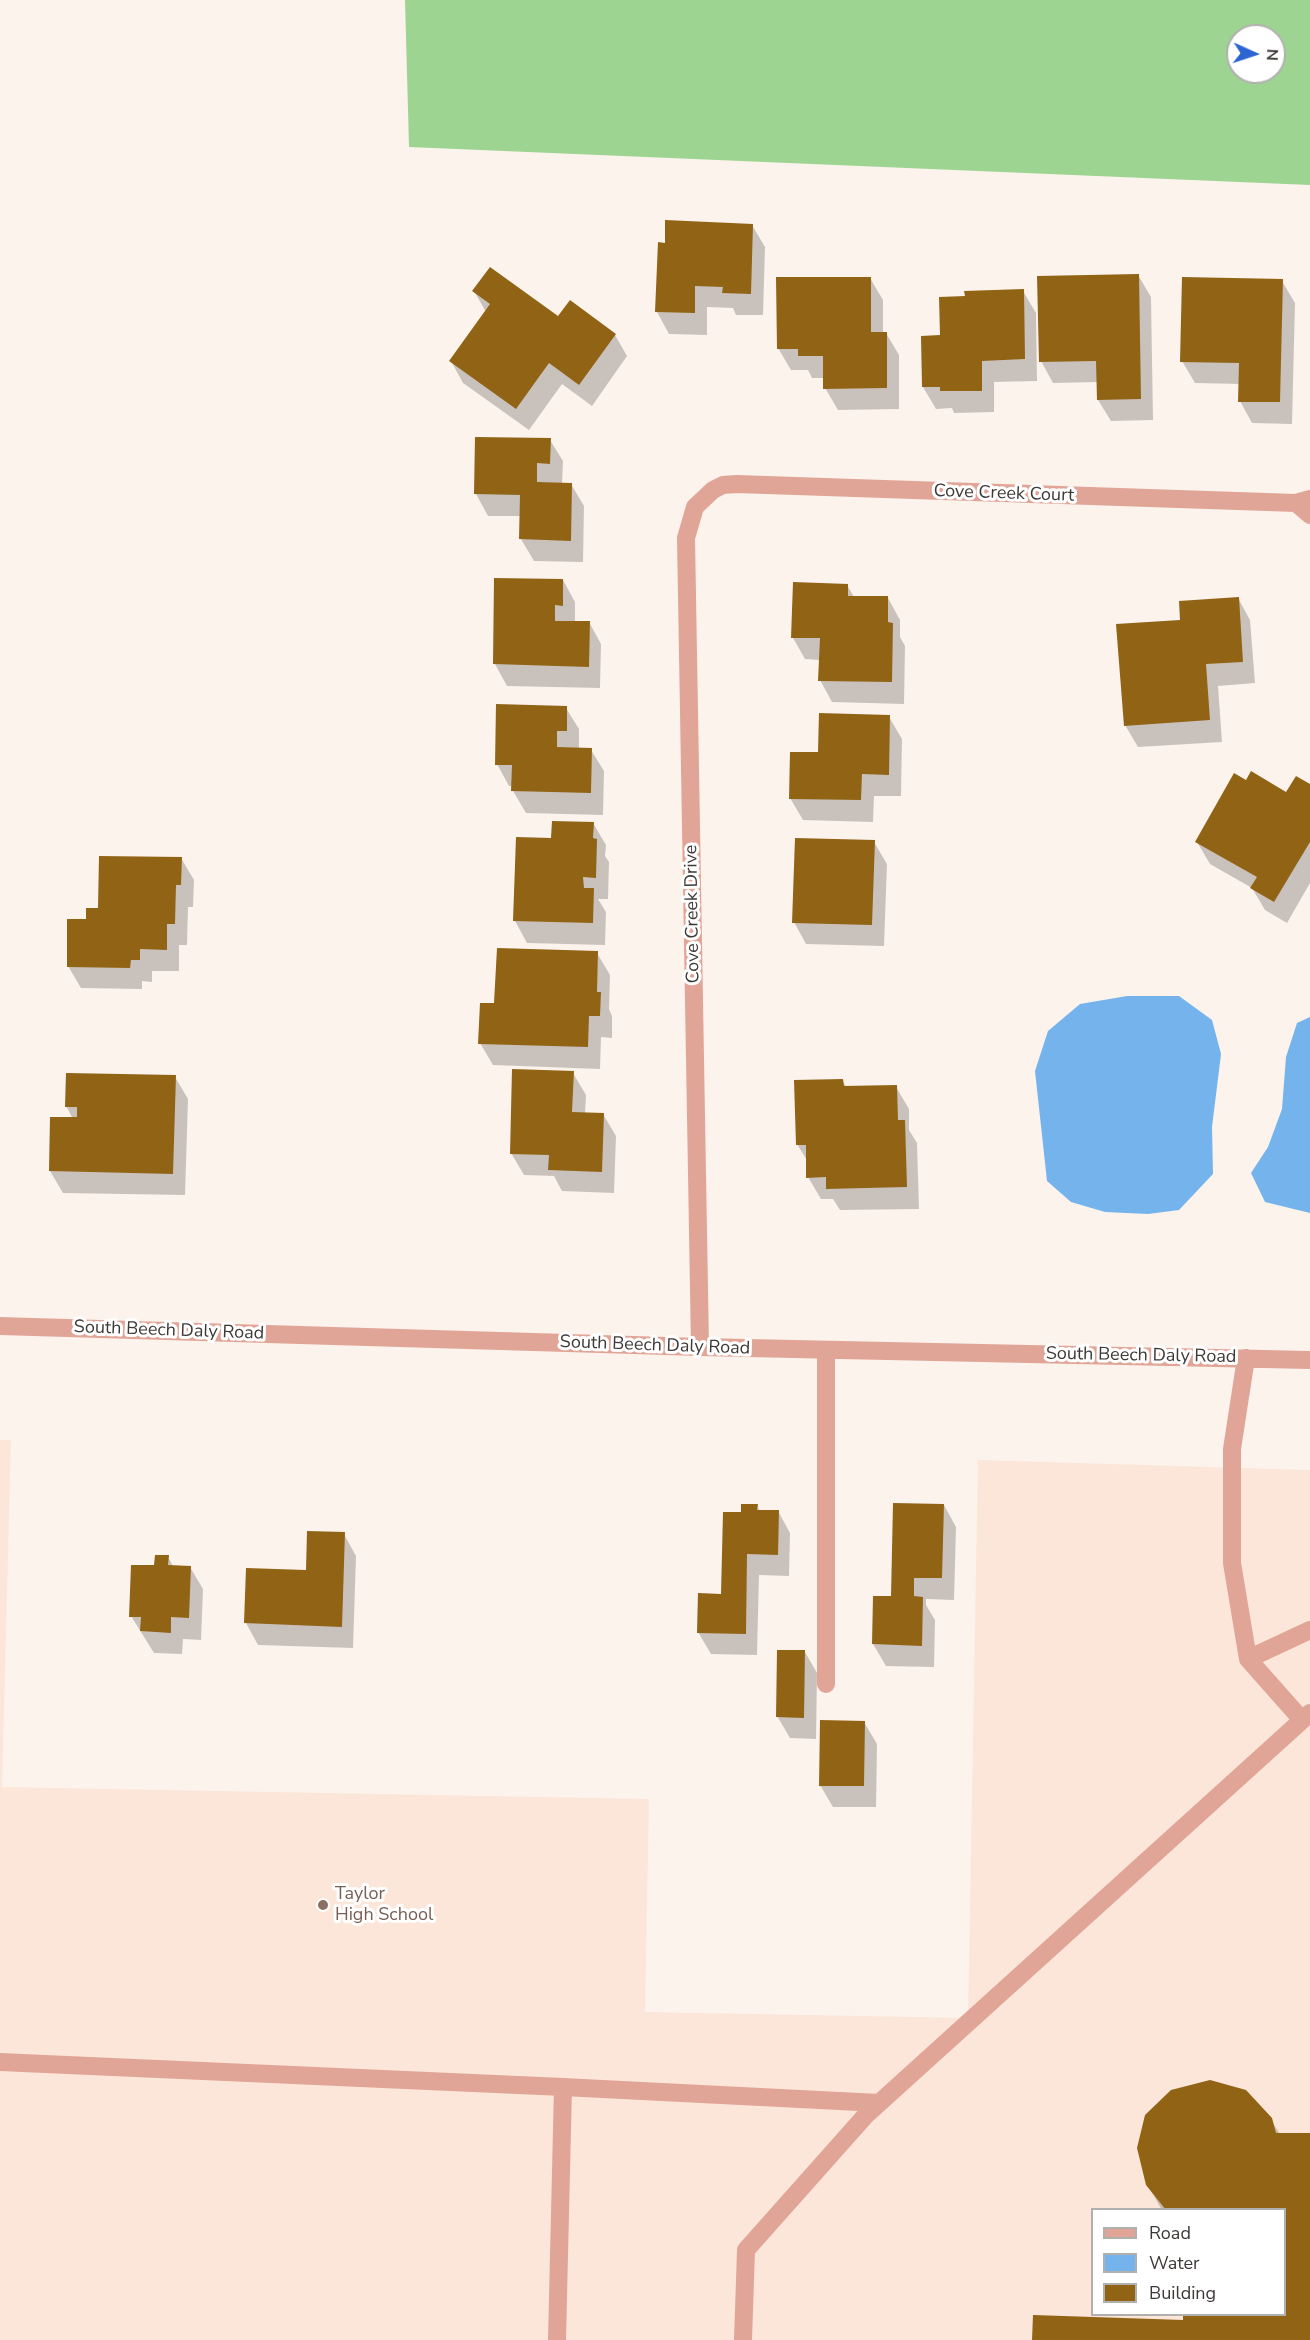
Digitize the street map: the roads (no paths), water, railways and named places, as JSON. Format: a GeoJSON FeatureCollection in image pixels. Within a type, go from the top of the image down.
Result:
{"type":"FeatureCollection","features":[{"type":"Feature","properties":{"kind":"street","name":"Cove Creek Court"},"geometry":{"type":"LineString","coordinates":[[713,490],[723,485],[737,484],[1303,501],[1310,515]]}},
{"type":"Feature","properties":{"kind":"street","name":"Cove Creek Drive"},"geometry":{"type":"LineString","coordinates":[[700,1347],[686,538],[695,507],[713,490]]}},
{"type":"Feature","properties":{"kind":"street","name":"South Beech Daly Road"},"geometry":{"type":"LineString","coordinates":[[0,1326],[700,1347],[1310,1360]]}},
{"type":"Feature","properties":{"kind":"street"},"geometry":{"type":"LineString","coordinates":[[826,1350],[826,1684]]}},
{"type":"Feature","properties":{"kind":"street"},"geometry":{"type":"LineString","coordinates":[[743,2340],[746,2250],[879,2103],[1306,1716],[1248,1659],[1232,1563],[1232,1449],[1246,1358]]}},
{"type":"Feature","properties":{"kind":"street"},"geometry":{"type":"LineString","coordinates":[[1248,1659],[1310,1630]]}},
{"type":"Feature","properties":{"kind":"street"},"geometry":{"type":"LineString","coordinates":[[0,2062],[879,2103]]}},
{"type":"Feature","properties":{"kind":"street"},"geometry":{"type":"LineString","coordinates":[[557,2340],[563,2087]]}},
{"type":"Feature","properties":{"kind":"water"},"geometry":{"type":"Polygon","coordinates":[[[1127,996],[1179,996],[1212,1020],[1221,1054],[1212,1127],[1213,1174],[1179,1210],[1148,1214],[1105,1212],[1071,1202],[1047,1181],[1035,1071],[1048,1031],[1080,1004],[1127,996]]]}},
{"type":"Feature","properties":{"kind":"water"},"geometry":{"type":"Polygon","coordinates":[[[1310,1017],[1310,1213],[1265,1202],[1251,1173],[1268,1147],[1282,1109],[1286,1057],[1297,1023],[1310,1017]]]}},
{"type":"Feature","properties":{"kind":"place","name":"Taylor High School"},"geometry":{"type":"Point","coordinates":[323,1905]}}]}
